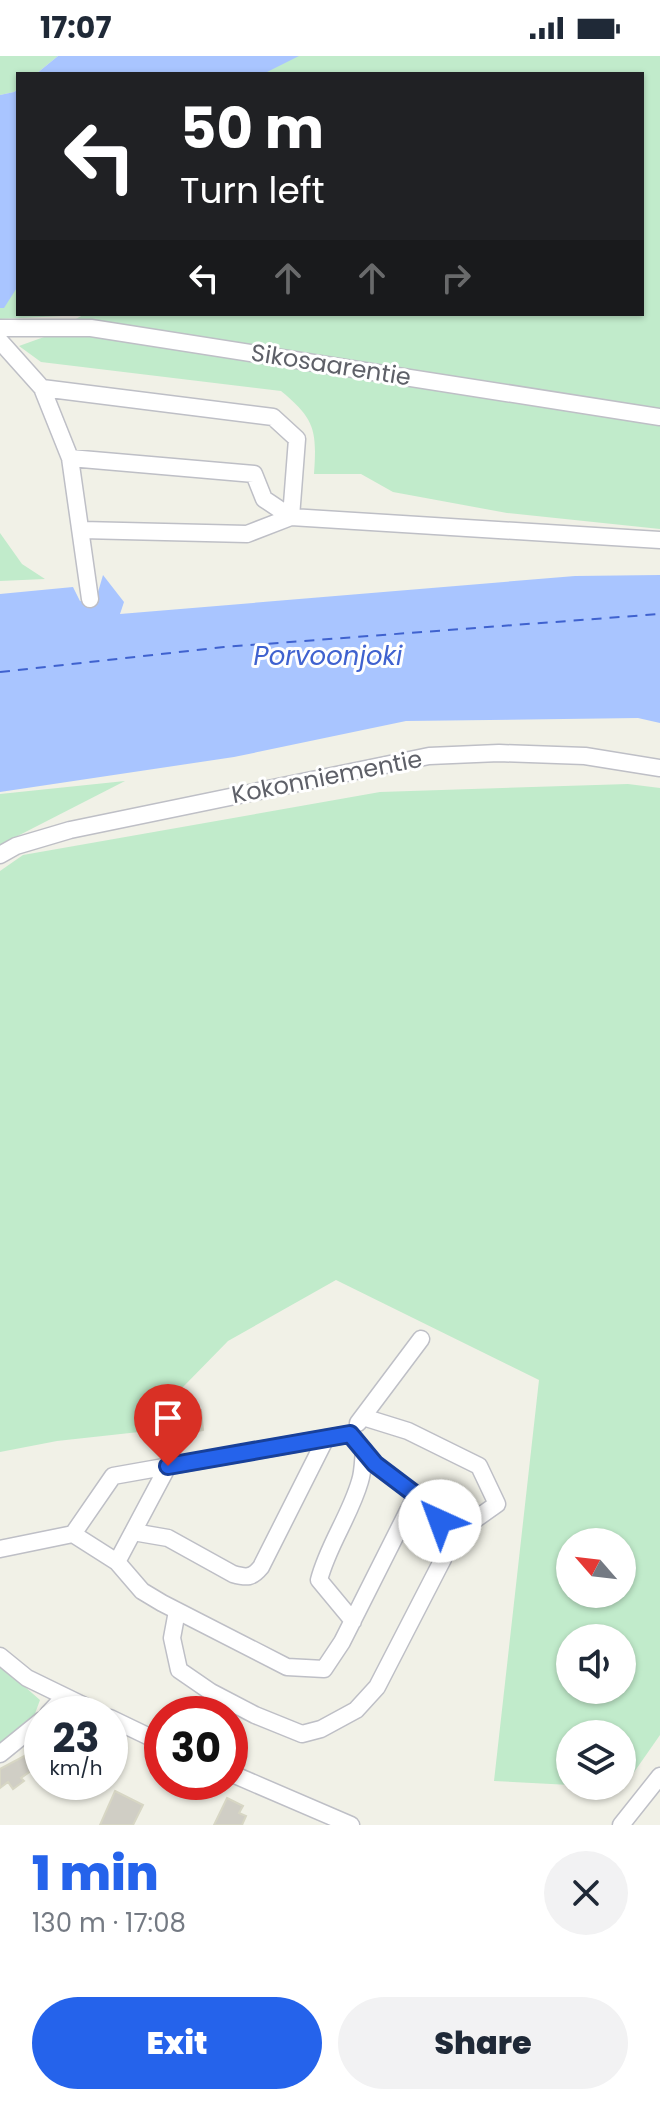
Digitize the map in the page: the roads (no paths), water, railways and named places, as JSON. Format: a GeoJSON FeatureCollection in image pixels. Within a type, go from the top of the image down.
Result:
{"type":"FeatureCollection","features":[{"type":"Feature","properties":{"kind":"street","name":"Sikosaarentie"},"geometry":{"type":"LineString","coordinates":[[0,328],[91,328],[660,417]]}},
{"type":"Feature","properties":{"kind":"street"},"geometry":{"type":"LineString","coordinates":[[0,341],[42,388],[70,458],[90,599]]}},
{"type":"Feature","properties":{"kind":"street"},"geometry":{"type":"LineString","coordinates":[[42,388],[273,417],[297,439],[291,517]]}},
{"type":"Feature","properties":{"kind":"street"},"geometry":{"type":"LineString","coordinates":[[70,458],[254,474],[264,499],[291,517]]}},
{"type":"Feature","properties":{"kind":"street"},"geometry":{"type":"LineString","coordinates":[[82,530],[247,534],[291,517],[660,540]]}},
{"type":"Feature","properties":{"kind":"street","name":"Kokonniementie"},"geometry":{"type":"LineString","coordinates":[[0,855],[16,846],[70,830],[429,756],[499,753],[585,756],[660,768]]}},
{"type":"Feature","properties":{"kind":"street"},"geometry":{"type":"LineString","coordinates":[[0,1549],[73,1534],[113,1476],[350,1434],[421,1339]]}},
{"type":"Feature","properties":{"kind":"street"},"geometry":{"type":"LineString","coordinates":[[363,1417],[408,1431],[479,1466],[497,1504],[466,1526],[440,1521]]}},
{"type":"Feature","properties":{"kind":"street"},"geometry":{"type":"LineString","coordinates":[[177,1611],[172,1638],[179,1670],[211,1692],[255,1715],[302,1734],[321,1729],[356,1710],[377,1687],[443,1559],[447,1543],[440,1521],[416,1495],[375,1464],[350,1434]]}},
{"type":"Feature","properties":{"kind":"street"},"geometry":{"type":"LineString","coordinates":[[133,1532],[168,1538],[233,1574],[253,1576],[261,1567],[326,1438]]}},
{"type":"Feature","properties":{"kind":"street"},"geometry":{"type":"LineString","coordinates":[[353,1621],[319,1580],[361,1479],[364,1450]]}},
{"type":"Feature","properties":{"kind":"street"},"geometry":{"type":"LineString","coordinates":[[117,1562],[168,1466]]}},
{"type":"Feature","properties":{"kind":"street"},"geometry":{"type":"LineString","coordinates":[[73,1534],[117,1562],[142,1591],[177,1611],[287,1667],[324,1669],[353,1621],[416,1495]]}},
{"type":"Feature","properties":{"kind":"street"},"geometry":{"type":"LineString","coordinates":[[0,1656],[27,1678],[62,1696]]}},
{"type":"Feature","properties":{"kind":"street"},"geometry":{"type":"LineString","coordinates":[[0,1754],[24,1735]]}},
{"type":"Feature","properties":{"kind":"street"},"geometry":{"type":"LineString","coordinates":[[621,1825],[660,1776]]}},
{"type":"Feature","properties":{"kind":"street"},"geometry":{"type":"LineString","coordinates":[[248,1781],[351,1825]]}},
{"type":"Feature","properties":{"kind":"water"},"geometry":{"type":"Polygon","coordinates":[[[58,56],[299,56],[267,72],[38,72],[58,56]]]}},
{"type":"Feature","properties":{"kind":"water"},"geometry":{"type":"Polygon","coordinates":[[[16,90],[16,289],[4,308],[0,308],[0,95],[16,90]]]}},
{"type":"Feature","properties":{"kind":"water","name":"Porvoonjoki"},"geometry":{"type":"Polygon","coordinates":[[[103,575],[124,602],[120,614],[575,576],[660,575],[660,723],[638,718],[406,721],[234,757],[0,792],[0,594],[73,587],[80,601],[96,599],[103,575]]]}}]}
